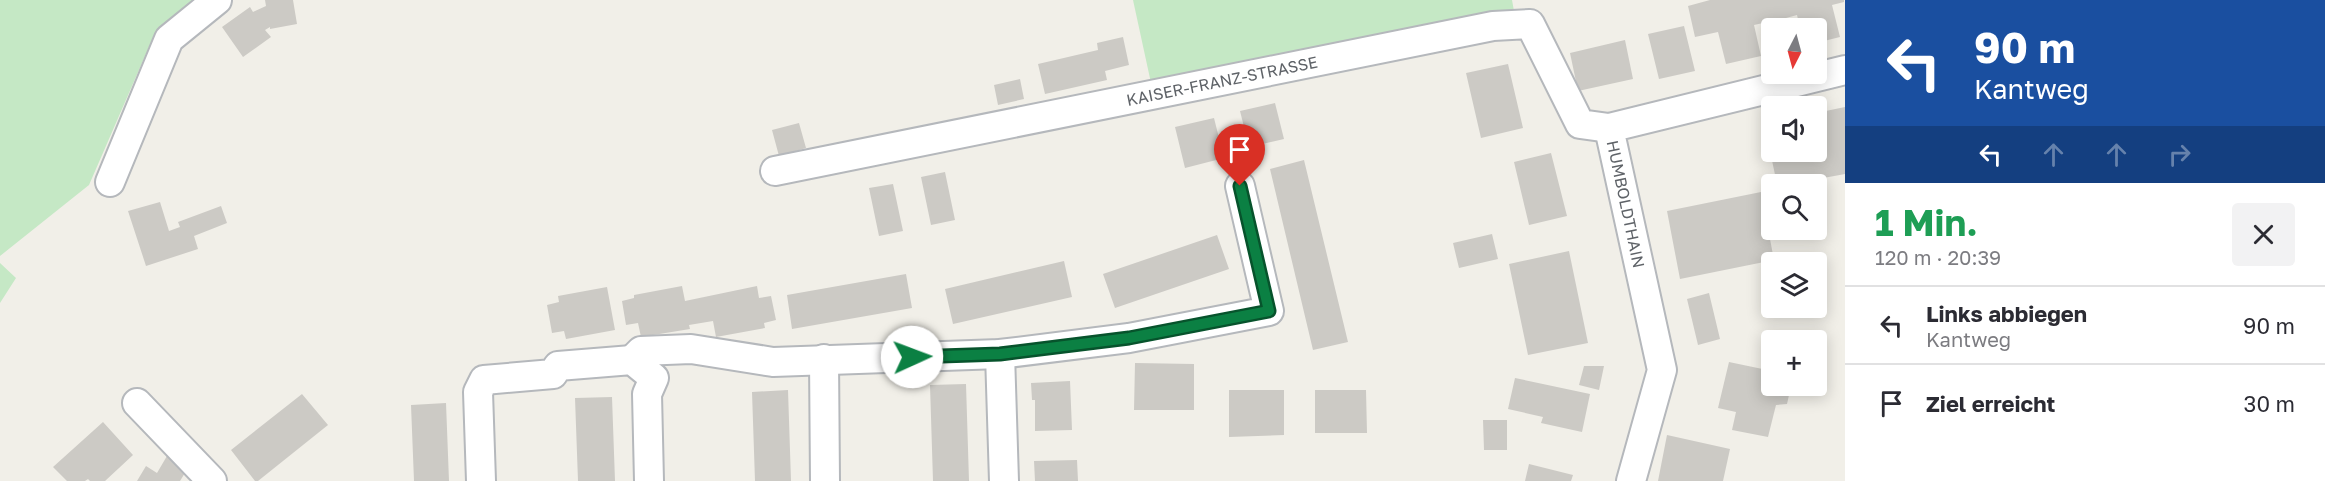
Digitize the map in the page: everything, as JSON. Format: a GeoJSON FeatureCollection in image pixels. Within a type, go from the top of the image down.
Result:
{"type":"FeatureCollection","features":[{"type":"Feature","properties":{"kind":"street"},"geometry":{"type":"LineString","coordinates":[[110,182],[169,39],[216,0]]}},
{"type":"Feature","properties":{"kind":"street","name":"KAISER-FRANZ-STRASSE"},"geometry":{"type":"LineString","coordinates":[[775,171],[1493,26],[1530,24],[1580,124],[1610,128]]}},
{"type":"Feature","properties":{"kind":"street","name":"HUMBOLDTHAIN"},"geometry":{"type":"LineString","coordinates":[[1631,481],[1662,370],[1610,128],[1845,70]]}},
{"type":"Feature","properties":{"kind":"street"},"geometry":{"type":"LineString","coordinates":[[481,481],[478,392],[484,380],[553,374],[558,366],[632,360],[641,351],[691,349],[773,362],[1000,354],[1129,338],[1269,311],[1240,186]]}},
{"type":"Feature","properties":{"kind":"street"},"geometry":{"type":"LineString","coordinates":[[1000,354],[1004,481]]}},
{"type":"Feature","properties":{"kind":"street"},"geometry":{"type":"LineString","coordinates":[[824,359],[825,481]]}},
{"type":"Feature","properties":{"kind":"street"},"geometry":{"type":"LineString","coordinates":[[632,360],[654,378],[647,394],[649,481]]}},
{"type":"Feature","properties":{"kind":"street"},"geometry":{"type":"LineString","coordinates":[[137,403],[212,481]]}},
{"type":"Feature","properties":{"kind":"green space"},"geometry":{"type":"Polygon","coordinates":[[[0,0],[213,0],[155,33],[89,185],[0,256],[0,0]]]}},
{"type":"Feature","properties":{"kind":"green space"},"geometry":{"type":"Polygon","coordinates":[[[1133,0],[1512,0],[1514,11],[1151,83],[1133,0]]]}},
{"type":"Feature","properties":{"kind":"green space"},"geometry":{"type":"Polygon","coordinates":[[[0,263],[16,278],[0,303],[0,263]]]}},
{"type":"Feature","properties":{"kind":"building"},"geometry":{"type":"Polygon","coordinates":[[[265,0],[293,0],[297,24],[270,29],[270,27],[265,30],[271,37],[243,57],[222,27],[250,7],[253,12],[266,6],[265,0]]]}},
{"type":"Feature","properties":{"kind":"building"},"geometry":{"type":"Polygon","coordinates":[[[1710,0],[1844,0],[1844,2],[1832,5],[1840,37],[1827,40],[1827,18],[1798,18],[1797,15],[1784,18],[1761,18],[1761,23],[1754,25],[1761,56],[1726,64],[1718,32],[1695,37],[1688,6],[1710,0]]]}},
{"type":"Feature","properties":{"kind":"building"},"geometry":{"type":"Polygon","coordinates":[[[1684,26],[1695,71],[1659,79],[1648,34],[1684,26]]]}},
{"type":"Feature","properties":{"kind":"building"},"geometry":{"type":"Polygon","coordinates":[[[1123,37],[1129,65],[1105,71],[1107,80],[1045,94],[1038,64],[1098,50],[1097,43],[1123,37]]]}},
{"type":"Feature","properties":{"kind":"building"},"geometry":{"type":"Polygon","coordinates":[[[1625,40],[1633,79],[1578,91],[1570,53],[1625,40]]]}},
{"type":"Feature","properties":{"kind":"building"},"geometry":{"type":"Polygon","coordinates":[[[1508,64],[1523,128],[1481,138],[1466,73],[1508,64]]]}},
{"type":"Feature","properties":{"kind":"building"},"geometry":{"type":"Polygon","coordinates":[[[1020,79],[1024,99],[998,105],[994,85],[1020,79]]]}},
{"type":"Feature","properties":{"kind":"building"},"geometry":{"type":"Polygon","coordinates":[[[1275,103],[1284,139],[1249,147],[1240,111],[1275,103]]]}},
{"type":"Feature","properties":{"kind":"building"},"geometry":{"type":"Polygon","coordinates":[[[1845,107],[1845,174],[1827,177],[1827,174],[1775,174],[1772,162],[1827,162],[1827,111],[1845,107]]]}},
{"type":"Feature","properties":{"kind":"building"},"geometry":{"type":"Polygon","coordinates":[[[1214,118],[1224,158],[1185,168],[1175,127],[1214,118]]]}},
{"type":"Feature","properties":{"kind":"building"},"geometry":{"type":"Polygon","coordinates":[[[799,123],[806,148],[779,156],[772,130],[799,123]]]}},
{"type":"Feature","properties":{"kind":"building"},"geometry":{"type":"Polygon","coordinates":[[[1551,153],[1567,216],[1529,225],[1514,162],[1551,153]]]}},
{"type":"Feature","properties":{"kind":"building"},"geometry":{"type":"Polygon","coordinates":[[[1304,160],[1348,342],[1313,350],[1270,169],[1304,160]]]}},
{"type":"Feature","properties":{"kind":"building"},"geometry":{"type":"Polygon","coordinates":[[[945,172],[955,220],[931,225],[921,177],[945,172]]]}},
{"type":"Feature","properties":{"kind":"building"},"geometry":{"type":"Polygon","coordinates":[[[893,184],[903,231],[879,236],[869,188],[893,184]]]}},
{"type":"Feature","properties":{"kind":"building"},"geometry":{"type":"Polygon","coordinates":[[[1761,192],[1761,240],[1770,240],[1772,252],[1761,252],[1761,263],[1680,279],[1667,211],[1761,192]]]}},
{"type":"Feature","properties":{"kind":"building"},"geometry":{"type":"Polygon","coordinates":[[[160,202],[169,231],[180,227],[178,222],[221,206],[227,223],[194,236],[198,249],[146,266],[128,211],[160,202]]]}},
{"type":"Feature","properties":{"kind":"building"},"geometry":{"type":"Polygon","coordinates":[[[1492,234],[1498,259],[1459,268],[1453,243],[1492,234]]]}},
{"type":"Feature","properties":{"kind":"building"},"geometry":{"type":"Polygon","coordinates":[[[1217,235],[1229,269],[1115,308],[1103,274],[1217,235]]]}},
{"type":"Feature","properties":{"kind":"building"},"geometry":{"type":"Polygon","coordinates":[[[1569,251],[1588,343],[1528,355],[1509,264],[1569,251]]]}},
{"type":"Feature","properties":{"kind":"building"},"geometry":{"type":"Polygon","coordinates":[[[1064,261],[1072,297],[953,324],[945,289],[1064,261]]]}},
{"type":"Feature","properties":{"kind":"building"},"geometry":{"type":"Polygon","coordinates":[[[906,274],[912,308],[792,329],[787,295],[906,274]]]}},
{"type":"Feature","properties":{"kind":"building"},"geometry":{"type":"Polygon","coordinates":[[[682,286],[685,301],[757,286],[759,298],[771,296],[776,320],[764,323],[765,328],[716,337],[713,321],[689,325],[690,329],[641,337],[638,323],[626,325],[622,301],[634,298],[634,295],[682,286]]]}},
{"type":"Feature","properties":{"kind":"building"},"geometry":{"type":"Polygon","coordinates":[[[607,287],[615,330],[566,339],[564,331],[552,333],[547,305],[559,302],[558,296],[607,287]]]}},
{"type":"Feature","properties":{"kind":"building"},"geometry":{"type":"Polygon","coordinates":[[[1709,293],[1720,339],[1698,345],[1687,299],[1709,293]]]}},
{"type":"Feature","properties":{"kind":"building"},"geometry":{"type":"Polygon","coordinates":[[[1729,362],[1761,369],[1761,396],[1789,396],[1787,404],[1776,405],[1768,437],[1732,430],[1736,412],[1718,408],[1729,362]]]}},
{"type":"Feature","properties":{"kind":"building"},"geometry":{"type":"Polygon","coordinates":[[[1135,363],[1194,364],[1194,410],[1134,410],[1135,363]]]}},
{"type":"Feature","properties":{"kind":"building"},"geometry":{"type":"Polygon","coordinates":[[[1584,366],[1604,366],[1599,390],[1579,385],[1584,366]]]}},
{"type":"Feature","properties":{"kind":"building"},"geometry":{"type":"Polygon","coordinates":[[[1515,378],[1590,394],[1582,432],[1541,423],[1543,417],[1508,409],[1515,378]]]}},
{"type":"Feature","properties":{"kind":"building"},"geometry":{"type":"Polygon","coordinates":[[[1070,381],[1072,430],[1035,431],[1035,400],[1032,400],[1031,383],[1070,381]]]}},
{"type":"Feature","properties":{"kind":"building"},"geometry":{"type":"Polygon","coordinates":[[[966,384],[969,481],[933,481],[930,385],[966,384]]]}},
{"type":"Feature","properties":{"kind":"building"},"geometry":{"type":"Polygon","coordinates":[[[788,390],[791,481],[755,481],[752,392],[788,390]]]}},
{"type":"Feature","properties":{"kind":"building"},"geometry":{"type":"Polygon","coordinates":[[[1229,390],[1284,390],[1284,435],[1229,437],[1229,390]]]}},
{"type":"Feature","properties":{"kind":"building"},"geometry":{"type":"Polygon","coordinates":[[[1315,390],[1366,390],[1367,433],[1315,433],[1315,390]]]}},
{"type":"Feature","properties":{"kind":"building"},"geometry":{"type":"Polygon","coordinates":[[[302,394],[328,425],[258,481],[255,481],[231,450],[302,394]]]}},
{"type":"Feature","properties":{"kind":"building"},"geometry":{"type":"Polygon","coordinates":[[[612,397],[615,481],[578,481],[575,398],[612,397]]]}},
{"type":"Feature","properties":{"kind":"building"},"geometry":{"type":"Polygon","coordinates":[[[446,403],[449,481],[414,481],[411,405],[446,403]]]}},
{"type":"Feature","properties":{"kind":"building"},"geometry":{"type":"Polygon","coordinates":[[[1483,420],[1507,420],[1507,450],[1484,450],[1483,420]]]}},
{"type":"Feature","properties":{"kind":"building"},"geometry":{"type":"Polygon","coordinates":[[[103,422],[133,455],[105,481],[88,479],[67,481],[53,467],[103,422]]]}},
{"type":"Feature","properties":{"kind":"building"},"geometry":{"type":"Polygon","coordinates":[[[1667,435],[1730,449],[1723,481],[1658,481],[1667,435]]]}},
{"type":"Feature","properties":{"kind":"building"},"geometry":{"type":"Polygon","coordinates":[[[174,444],[191,463],[180,481],[137,481],[146,466],[157,473],[174,444]]]}},
{"type":"Feature","properties":{"kind":"building"},"geometry":{"type":"Polygon","coordinates":[[[1077,460],[1078,481],[1035,481],[1034,461],[1077,460]]]}},
{"type":"Feature","properties":{"kind":"building"},"geometry":{"type":"Polygon","coordinates":[[[1529,464],[1573,475],[1571,481],[1525,481],[1529,464]]]}},
{"type":"Feature","properties":{"kind":"route"},"geometry":{"type":"LineString","coordinates":[[912,357],[1000,354],[1129,338],[1269,311],[1240,186]]}}]}
